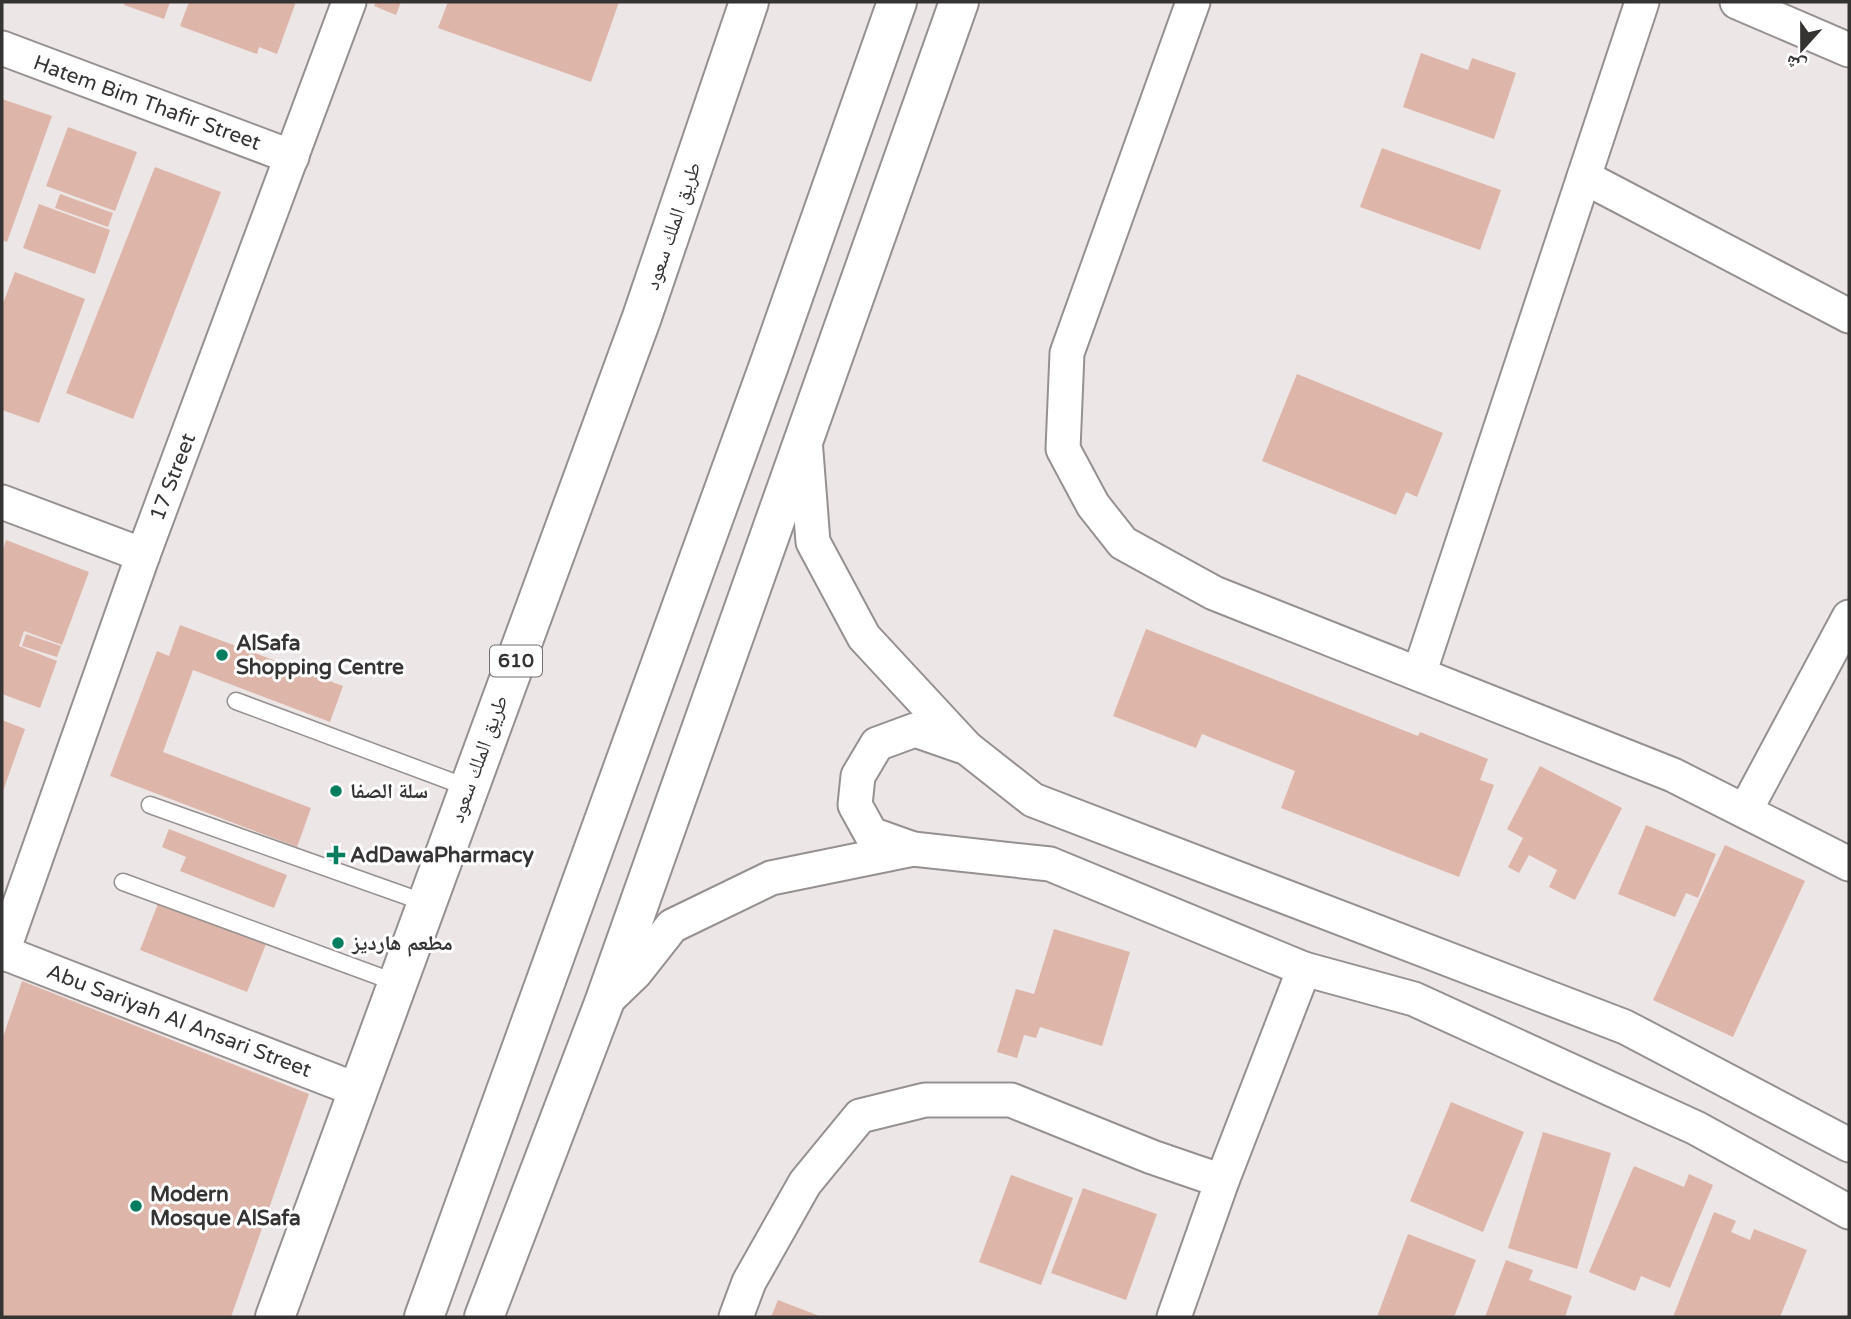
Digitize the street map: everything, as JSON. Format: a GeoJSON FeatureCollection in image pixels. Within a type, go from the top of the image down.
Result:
{"type":"FeatureCollection","features":[{"type":"Feature","properties":{"kind":"main road","name":"طريق الملك سعود"},"geometry":{"type":"LineString","coordinates":[[275,1317],[642,317],[749,2]]}},
{"type":"Feature","properties":{"kind":"main road"},"geometry":{"type":"LineString","coordinates":[[424,1317],[768,368],[897,2]]}},
{"type":"Feature","properties":{"kind":"main road"},"geometry":{"type":"LineString","coordinates":[[484,1317],[604,1003],[960,2]]}},
{"type":"Feature","properties":{"kind":"street","name":"17 Street"},"geometry":{"type":"LineString","coordinates":[[2,952],[143,555],[349,2]]}},
{"type":"Feature","properties":{"kind":"street"},"geometry":{"type":"LineString","coordinates":[[1193,2],[1068,353],[1063,449],[1093,505],[1123,543],[1214,593],[1673,775],[1849,864]]}},
{"type":"Feature","properties":{"kind":"street"},"geometry":{"type":"LineString","coordinates":[[1419,674],[1642,2]]}},
{"type":"Feature","properties":{"kind":"street"},"geometry":{"type":"LineString","coordinates":[[1737,2],[1849,50]]}},
{"type":"Feature","properties":{"kind":"street","name":"Hatem Bim Thafir Street"},"geometry":{"type":"LineString","coordinates":[[2,48],[292,157]]}},
{"type":"Feature","properties":{"kind":"street"},"geometry":{"type":"LineString","coordinates":[[1584,177],[1849,316]]}},
{"type":"Feature","properties":{"kind":"street"},"geometry":{"type":"LineString","coordinates":[[805,439],[813,542],[864,637],[967,748],[1033,800],[1625,1027],[1849,1145]]}},
{"type":"Feature","properties":{"kind":"street"},"geometry":{"type":"LineString","coordinates":[[2,502],[143,555]]}},
{"type":"Feature","properties":{"kind":"street"},"geometry":{"type":"LineString","coordinates":[[1745,811],[1849,617]]}},
{"type":"Feature","properties":{"kind":"street"},"geometry":{"type":"LineString","coordinates":[[967,748],[915,730],[877,744],[858,776],[855,805],[871,834],[913,849],[1050,864],[1304,969],[1413,999],[1696,1128],[1849,1212]]}},
{"type":"Feature","properties":{"kind":"street"},"geometry":{"type":"LineString","coordinates":[[604,1003],[635,973],[672,926],[684,920],[771,878],[913,849]]}},
{"type":"Feature","properties":{"kind":"street","name":"Abu Sariyah Al Ansari Street"},"geometry":{"type":"LineString","coordinates":[[2,952],[87,980],[357,1090]]}},
{"type":"Feature","properties":{"kind":"street"},"geometry":{"type":"LineString","coordinates":[[1174,1317],[1222,1181],[1304,969]]}},
{"type":"Feature","properties":{"kind":"street"},"geometry":{"type":"LineString","coordinates":[[736,1317],[749,1282],[805,1183],[860,1116],[926,1100],[1011,1100],[1152,1157],[1222,1181]]}},
{"type":"Feature","properties":{"kind":"lane"},"geometry":{"type":"LineString","coordinates":[[236,701],[469,788]]}},
{"type":"Feature","properties":{"kind":"lane"},"geometry":{"type":"LineString","coordinates":[[150,805],[426,903]]}},
{"type":"Feature","properties":{"kind":"lane"},"geometry":{"type":"LineString","coordinates":[[123,882],[397,983]]}},
{"type":"Feature","properties":{"kind":"building"},"geometry":{"type":"Polygon","coordinates":[[[125,2],[170,2],[164,19],[124,5],[125,2]]]}},
{"type":"Feature","properties":{"kind":"building"},"geometry":{"type":"Polygon","coordinates":[[[189,2],[296,2],[277,54],[259,47],[257,54],[180,26],[189,2]]]}},
{"type":"Feature","properties":{"kind":"building"},"geometry":{"type":"Polygon","coordinates":[[[376,2],[401,2],[396,15],[374,6],[376,2]]]}},
{"type":"Feature","properties":{"kind":"building"},"geometry":{"type":"Polygon","coordinates":[[[448,2],[619,2],[591,82],[438,28],[448,2]]]}},
{"type":"Feature","properties":{"kind":"building"},"geometry":{"type":"Polygon","coordinates":[[[1421,53],[1468,70],[1472,58],[1516,73],[1494,139],[1403,107],[1421,53]]]}},
{"type":"Feature","properties":{"kind":"building"},"geometry":{"type":"Polygon","coordinates":[[[2,99],[52,116],[7,242],[2,240],[2,99]]]}},
{"type":"Feature","properties":{"kind":"building"},"geometry":{"type":"Polygon","coordinates":[[[68,127],[137,152],[115,211],[46,186],[68,127]]]}},
{"type":"Feature","properties":{"kind":"building"},"geometry":{"type":"Polygon","coordinates":[[[1382,148],[1501,190],[1480,250],[1360,207],[1382,148]]]}},
{"type":"Feature","properties":{"kind":"building"},"geometry":{"type":"Polygon","coordinates":[[[155,167],[221,192],[133,419],[66,393],[155,167]]]}},
{"type":"Feature","properties":{"kind":"building"},"geometry":{"type":"Polygon","coordinates":[[[60,194],[113,213],[108,227],[55,208],[60,194]]]}},
{"type":"Feature","properties":{"kind":"building"},"geometry":{"type":"Polygon","coordinates":[[[39,204],[110,230],[95,274],[23,248],[39,204]]]}},
{"type":"Feature","properties":{"kind":"building"},"geometry":{"type":"Polygon","coordinates":[[[15,272],[85,299],[39,423],[2,410],[2,306],[15,272]]]}},
{"type":"Feature","properties":{"kind":"building"},"geometry":{"type":"Polygon","coordinates":[[[1297,374],[1443,433],[1417,497],[1406,492],[1396,515],[1262,461],[1297,374]]]}},
{"type":"Feature","properties":{"kind":"building"},"geometry":{"type":"Polygon","coordinates":[[[6,540],[89,572],[62,645],[24,631],[19,646],[57,661],[40,708],[2,694],[2,553],[6,540]]]}},
{"type":"Feature","properties":{"kind":"building"},"geometry":{"type":"Polygon","coordinates":[[[180,625],[343,686],[330,722],[193,670],[163,752],[311,808],[297,847],[110,776],[157,651],[169,656],[180,625]]]}},
{"type":"Feature","properties":{"kind":"building"},"geometry":{"type":"Polygon","coordinates":[[[1146,629],[1418,736],[1420,732],[1488,759],[1480,780],[1494,785],[1459,877],[1281,808],[1295,771],[1202,734],[1196,748],[1113,716],[1146,629]]]}},
{"type":"Feature","properties":{"kind":"building"},"geometry":{"type":"Polygon","coordinates":[[[26,634],[61,646],[57,657],[22,646],[26,634]]]}},
{"type":"Feature","properties":{"kind":"building"},"geometry":{"type":"Polygon","coordinates":[[[2,720],[25,729],[2,794],[2,720]]]}},
{"type":"Feature","properties":{"kind":"building"},"geometry":{"type":"Polygon","coordinates":[[[1540,766],[1622,808],[1575,900],[1549,887],[1557,870],[1529,855],[1519,873],[1508,867],[1523,838],[1507,829],[1540,766]]]}},
{"type":"Feature","properties":{"kind":"building"},"geometry":{"type":"Polygon","coordinates":[[[1646,825],[1716,854],[1698,898],[1686,893],[1675,917],[1618,894],[1646,825]]]}},
{"type":"Feature","properties":{"kind":"building"},"geometry":{"type":"Polygon","coordinates":[[[169,829],[287,875],[274,908],[180,871],[186,857],[162,847],[169,829]]]}},
{"type":"Feature","properties":{"kind":"building"},"geometry":{"type":"Polygon","coordinates":[[[1725,845],[1805,881],[1733,1037],[1653,1000],[1725,845]]]}},
{"type":"Feature","properties":{"kind":"building"},"geometry":{"type":"Polygon","coordinates":[[[159,901],[266,944],[247,992],[140,950],[159,901]]]}},
{"type":"Feature","properties":{"kind":"building"},"geometry":{"type":"Polygon","coordinates":[[[1054,929],[1130,952],[1102,1046],[1040,1027],[1036,1038],[1024,1035],[1017,1058],[997,1052],[1016,989],[1034,994],[1054,929]]]}},
{"type":"Feature","properties":{"kind":"building","name":"Modern Mosque AlSafa"},"geometry":{"type":"Polygon","coordinates":[[[22,981],[309,1094],[231,1317],[2,1317],[2,1040],[22,981]]]}},
{"type":"Feature","properties":{"kind":"building"},"geometry":{"type":"Polygon","coordinates":[[[1451,1102],[1524,1132],[1483,1232],[1410,1201],[1451,1102]]]}},
{"type":"Feature","properties":{"kind":"building"},"geometry":{"type":"Polygon","coordinates":[[[1543,1132],[1611,1153],[1577,1269],[1508,1248],[1543,1132]]]}},
{"type":"Feature","properties":{"kind":"building"},"geometry":{"type":"Polygon","coordinates":[[[1634,1166],[1684,1187],[1689,1174],[1713,1185],[1670,1288],[1641,1276],[1635,1291],[1589,1272],[1634,1166]]]}},
{"type":"Feature","properties":{"kind":"building"},"geometry":{"type":"Polygon","coordinates":[[[1011,1175],[1073,1198],[1041,1285],[979,1262],[1011,1175]]]}},
{"type":"Feature","properties":{"kind":"building"},"geometry":{"type":"Polygon","coordinates":[[[1083,1188],[1157,1214],[1126,1300],[1051,1273],[1083,1188]]]}},
{"type":"Feature","properties":{"kind":"building"},"geometry":{"type":"Polygon","coordinates":[[[1714,1212],[1736,1221],[1731,1232],[1750,1240],[1754,1229],[1807,1250],[1780,1317],[1673,1317],[1714,1212]]]}},
{"type":"Feature","properties":{"kind":"building"},"geometry":{"type":"Polygon","coordinates":[[[1408,1234],[1476,1260],[1454,1317],[1377,1317],[1408,1234]]]}},
{"type":"Feature","properties":{"kind":"building"},"geometry":{"type":"Polygon","coordinates":[[[1506,1260],[1533,1270],[1529,1280],[1572,1296],[1565,1317],[1485,1317],[1506,1260]]]}},
{"type":"Feature","properties":{"kind":"building"},"geometry":{"type":"Polygon","coordinates":[[[778,1300],[822,1317],[771,1317],[778,1300]]]}},
{"type":"Feature","properties":{"kind":"place","name":"AlSafa Shopping Centre"},"geometry":{"type":"Point","coordinates":[222,655]}},
{"type":"Feature","properties":{"kind":"place","name":"سلة الصفا"},"geometry":{"type":"Point","coordinates":[336,791]}},
{"type":"Feature","properties":{"kind":"place","name":"AdDawaPharmacy"},"geometry":{"type":"Point","coordinates":[336,855]}},
{"type":"Feature","properties":{"kind":"place","name":"مطعم هارديز"},"geometry":{"type":"Point","coordinates":[338,943]}},
{"type":"Feature","properties":{"kind":"place","name":"Modern Mosque AlSafa"},"geometry":{"type":"Point","coordinates":[136,1206]}}]}
